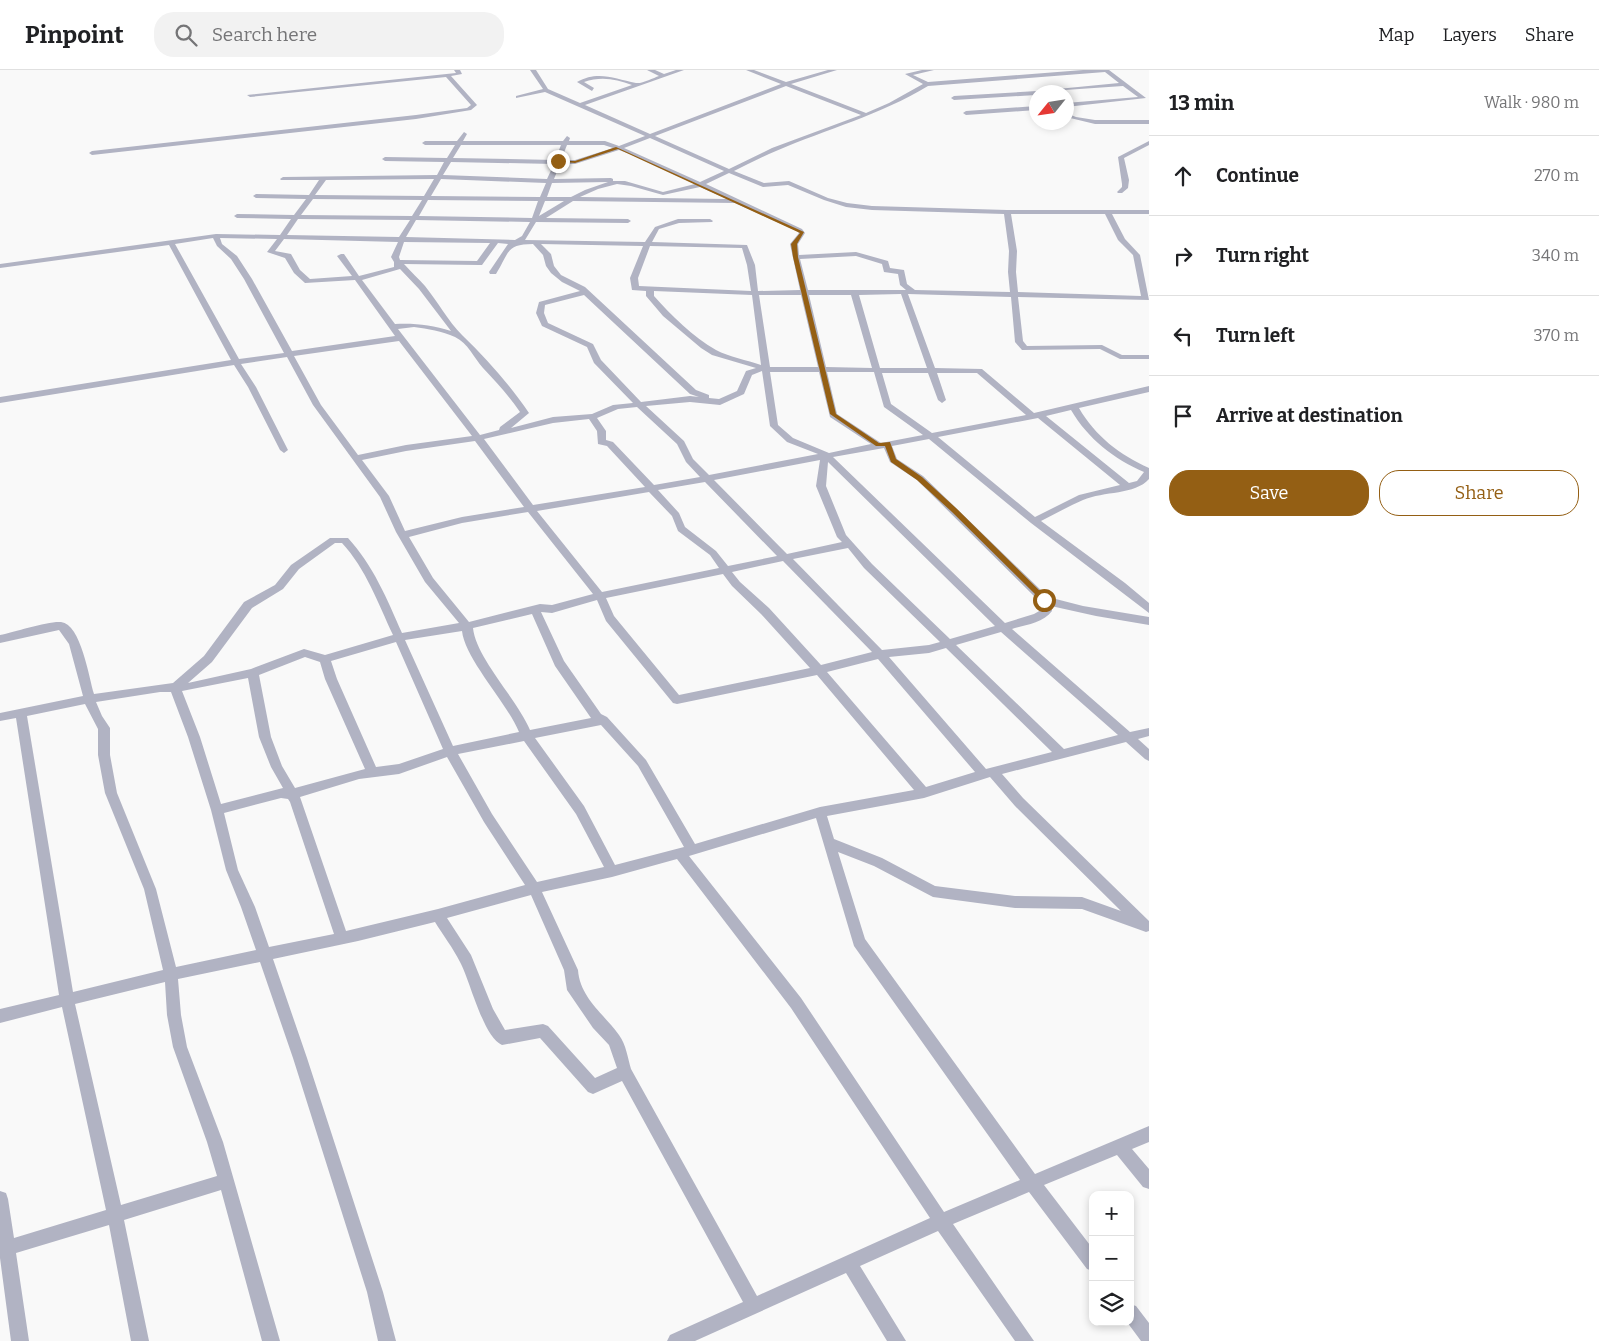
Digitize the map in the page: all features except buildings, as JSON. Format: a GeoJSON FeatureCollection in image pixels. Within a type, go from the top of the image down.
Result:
{"type":"FeatureCollection","features":[{"type":"Feature","properties":{"kind":"street"},"geometry":{"type":"LineString","coordinates":[[421,70],[425,77]]}},
{"type":"Feature","properties":{"kind":"street"},"geometry":{"type":"LineString","coordinates":[[250,95],[405,76],[425,77],[459,74],[457,70]]}},
{"type":"Feature","properties":{"kind":"street"},"geometry":{"type":"LineString","coordinates":[[533,70],[546,90],[732,172],[763,185],[789,183],[826,199],[853,206],[1007,212],[1149,212]]}},
{"type":"Feature","properties":{"kind":"street"},"geometry":{"type":"LineString","coordinates":[[650,70],[664,76]]}},
{"type":"Feature","properties":{"kind":"street"},"geometry":{"type":"LineString","coordinates":[[580,105],[681,70]]}},
{"type":"Feature","properties":{"kind":"street"},"geometry":{"type":"LineString","coordinates":[[750,70],[864,114]]}},
{"type":"Feature","properties":{"kind":"street"},"geometry":{"type":"LineString","coordinates":[[385,159],[575,162],[618,148],[788,85],[802,78],[834,70]]}},
{"type":"Feature","properties":{"kind":"street"},"geometry":{"type":"LineString","coordinates":[[927,84],[908,74],[931,70]]}},
{"type":"Feature","properties":{"kind":"street"},"geometry":{"type":"LineString","coordinates":[[1008,70],[1024,82]]}},
{"type":"Feature","properties":{"kind":"street"},"geometry":{"type":"LineString","coordinates":[[534,220],[549,216],[572,200],[608,184],[624,183],[636,185],[664,194],[700,184],[732,172],[772,150],[906,97],[927,84],[1105,70],[1149,102]]}},
{"type":"Feature","properties":{"kind":"street"},"geometry":{"type":"LineString","coordinates":[[92,153],[416,117],[469,109],[474,105],[447,75]]}},
{"type":"Feature","properties":{"kind":"street"},"geometry":{"type":"LineString","coordinates":[[592,89],[580,82],[593,77],[611,77],[621,78],[637,85]]}},
{"type":"Feature","properties":{"kind":"street"},"geometry":{"type":"LineString","coordinates":[[1074,89],[1125,84]]}},
{"type":"Feature","properties":{"kind":"street"},"geometry":{"type":"LineString","coordinates":[[518,97],[546,90]]}},
{"type":"Feature","properties":{"kind":"street"},"geometry":{"type":"LineString","coordinates":[[954,98],[1029,94]]}},
{"type":"Feature","properties":{"kind":"street"},"geometry":{"type":"LineString","coordinates":[[1074,104],[1143,98]]}},
{"type":"Feature","properties":{"kind":"street"},"geometry":{"type":"LineString","coordinates":[[966,113],[1029,108]]}},
{"type":"Feature","properties":{"kind":"street"},"geometry":{"type":"LineString","coordinates":[[1074,120],[1089,122],[1149,122]]}},
{"type":"Feature","properties":{"kind":"street"},"geometry":{"type":"LineString","coordinates":[[464,134],[402,239],[395,258],[422,287],[459,336],[471,346],[485,365],[509,390],[525,413],[502,430]]}},
{"type":"Feature","properties":{"kind":"street"},"geometry":{"type":"LineString","coordinates":[[493,272],[509,246],[525,237],[534,220],[566,141]]}},
{"type":"Feature","properties":{"kind":"street"},"geometry":{"type":"LineString","coordinates":[[425,143],[566,141],[605,144],[700,184],[800,230],[802,233],[794,244],[796,257],[820,368],[833,414],[883,444],[894,460],[920,478],[1044,600],[1071,609],[1149,621]]}},
{"type":"Feature","properties":{"kind":"street"},"geometry":{"type":"LineString","coordinates":[[1120,192],[1126,188],[1121,157],[1149,143]]}},
{"type":"Feature","properties":{"kind":"street"},"geometry":{"type":"LineString","coordinates":[[283,179],[437,177],[550,181],[627,180],[636,185]]}},
{"type":"Feature","properties":{"kind":"street"},"geometry":{"type":"LineString","coordinates":[[324,178],[298,217],[288,226],[282,238],[276,243],[271,252],[288,256],[297,271],[308,282],[358,278],[392,270],[397,268],[398,262]]}},
{"type":"Feature","properties":{"kind":"street"},"geometry":{"type":"LineString","coordinates":[[256,196],[737,201]]}},
{"type":"Feature","properties":{"kind":"street"},"geometry":{"type":"LineString","coordinates":[[1007,212],[1014,251],[1012,272],[1019,342],[1024,348],[1102,347],[1120,356],[1133,358],[1149,357]]}},
{"type":"Feature","properties":{"kind":"street"},"geometry":{"type":"LineString","coordinates":[[710,221],[678,220],[665,223],[657,228],[634,278],[635,288],[754,293],[915,293],[1147,298],[1136,255],[1122,240],[1108,213]]}},
{"type":"Feature","properties":{"kind":"street"},"geometry":{"type":"LineString","coordinates":[[237,216],[628,220]]}},
{"type":"Feature","properties":{"kind":"street"},"geometry":{"type":"LineString","coordinates":[[216,236],[219,245],[234,258],[248,279],[316,405],[384,496],[403,535],[429,580],[468,626],[472,647],[518,716],[526,735],[580,810],[612,871]]}},
{"type":"Feature","properties":{"kind":"street"},"geometry":{"type":"LineString","coordinates":[[0,266],[216,236],[745,246],[751,265],[774,426],[790,440],[825,454],[1003,627],[1149,756]]}},
{"type":"Feature","properties":{"kind":"street"},"geometry":{"type":"LineString","coordinates":[[171,242],[236,362],[252,387],[284,450]]}},
{"type":"Feature","properties":{"kind":"street"},"geometry":{"type":"LineString","coordinates":[[398,262],[479,264],[495,242]]}},
{"type":"Feature","properties":{"kind":"street"},"geometry":{"type":"LineString","coordinates":[[535,242],[547,254],[547,261],[552,270],[572,286],[584,292],[693,392],[720,402]]}},
{"type":"Feature","properties":{"kind":"street"},"geometry":{"type":"LineString","coordinates":[[796,257],[856,254],[880,259],[885,263],[887,270],[901,272],[904,285],[915,293]]}},
{"type":"Feature","properties":{"kind":"street"},"geometry":{"type":"LineString","coordinates":[[341,256],[400,338],[600,596],[610,618],[677,700],[690,699],[818,670],[880,654],[929,650],[1044,614],[1047,611],[1044,600]]}},
{"type":"Feature","properties":{"kind":"street"},"geometry":{"type":"LineString","coordinates":[[650,290],[650,296],[666,314],[704,346],[715,353],[744,360],[766,369]]}},
{"type":"Feature","properties":{"kind":"street"},"geometry":{"type":"LineString","coordinates":[[584,292],[542,304],[540,313],[545,324],[590,346],[597,362],[681,443],[689,460],[880,654],[988,773],[1147,928]]}},
{"type":"Feature","properties":{"kind":"street"},"geometry":{"type":"LineString","coordinates":[[904,293],[942,400]]}},
{"type":"Feature","properties":{"kind":"street"},"geometry":{"type":"LineString","coordinates":[[855,294],[887,405],[931,436],[1034,521],[1121,585],[1149,609]]}},
{"type":"Feature","properties":{"kind":"street"},"geometry":{"type":"LineString","coordinates":[[393,327],[422,326],[459,336]]}},
{"type":"Feature","properties":{"kind":"street"},"geometry":{"type":"LineString","coordinates":[[0,400],[400,338]]}},
{"type":"Feature","properties":{"kind":"street"},"geometry":{"type":"LineString","coordinates":[[357,458],[553,420],[590,416],[616,407],[690,399],[720,402],[741,392],[749,373],[766,369],[978,370],[1129,487]]}},
{"type":"Feature","properties":{"kind":"street"},"geometry":{"type":"LineString","coordinates":[[403,535],[462,520],[650,489],[825,454],[931,436],[1074,407],[1149,389]]}},
{"type":"Feature","properties":{"kind":"street"},"geometry":{"type":"LineString","coordinates":[[1034,521],[1082,498],[1140,483],[1149,472],[1116,455],[1081,422],[1074,407]]}},
{"type":"Feature","properties":{"kind":"street"},"geometry":{"type":"LineString","coordinates":[[590,416],[602,429],[601,442],[610,444],[676,516],[681,529],[713,553],[741,589],[765,611],[818,670],[924,793]]}},
{"type":"Feature","properties":{"kind":"street"},"geometry":{"type":"LineString","coordinates":[[825,454],[821,486],[842,536],[868,566],[1063,755]]}},
{"type":"Feature","properties":{"kind":"street"},"geometry":{"type":"LineString","coordinates":[[175,688],[208,659],[248,605],[279,587],[295,567],[333,540],[345,540],[356,552],[375,584],[450,751],[488,818],[534,888],[571,970],[572,985],[598,1023],[615,1041],[626,1072],[754,1306]]}},
{"type":"Feature","properties":{"kind":"street"},"geometry":{"type":"LineString","coordinates":[[0,717],[89,699],[188,687],[253,673],[304,653],[325,659],[398,637],[468,626],[535,609],[552,609],[600,596],[784,556],[850,544]]}},
{"type":"Feature","properties":{"kind":"street"},"geometry":{"type":"LineString","coordinates":[[535,609],[559,663],[597,717],[603,720],[642,763],[685,852],[796,1003],[1025,1341]]}},
{"type":"Feature","properties":{"kind":"street"},"geometry":{"type":"LineString","coordinates":[[0,639],[55,626],[68,630],[89,699],[96,718],[104,728],[104,755],[111,793],[150,889],[171,974],[174,1015],[180,1047],[215,1142],[271,1341]]}},
{"type":"Feature","properties":{"kind":"street"},"geometry":{"type":"LineString","coordinates":[[325,659],[331,679],[372,772]]}},
{"type":"Feature","properties":{"kind":"street"},"geometry":{"type":"LineString","coordinates":[[253,673],[265,737],[277,767],[292,794],[342,938]]}},
{"type":"Feature","properties":{"kind":"street"},"geometry":{"type":"LineString","coordinates":[[175,688],[194,737],[217,810],[232,870],[248,907],[300,1058],[375,1292],[387,1341]]}},
{"type":"Feature","properties":{"kind":"street"},"geometry":{"type":"LineString","coordinates":[[21,713],[67,1000],[115,1216],[140,1341]]}},
{"type":"Feature","properties":{"kind":"street"},"geometry":{"type":"LineString","coordinates":[[217,810],[281,793],[292,794],[359,774],[399,768],[450,751],[603,720]]}},
{"type":"Feature","properties":{"kind":"street"},"geometry":{"type":"LineString","coordinates":[[0,1016],[171,974],[342,938],[438,915],[534,888],[612,871],[685,852],[820,812],[924,793],[988,773],[1063,755],[1126,736],[1149,732]]}},
{"type":"Feature","properties":{"kind":"street"},"geometry":{"type":"LineString","coordinates":[[820,812],[859,942],[1032,1182],[1089,1258]]}},
{"type":"Feature","properties":{"kind":"street"},"geometry":{"type":"LineString","coordinates":[[830,843],[878,862],[933,891],[1015,902],[1082,903],[1147,928]]}},
{"type":"Feature","properties":{"kind":"street"},"geometry":{"type":"LineString","coordinates":[[438,915],[466,959],[487,1013],[502,1038],[542,1031],[593,1088],[626,1072]]}},
{"type":"Feature","properties":{"kind":"street"},"geometry":{"type":"LineString","coordinates":[[676,1341],[942,1221],[1149,1134]]}},
{"type":"Feature","properties":{"kind":"street"},"geometry":{"type":"LineString","coordinates":[[1120,1146],[1149,1181]]}},
{"type":"Feature","properties":{"kind":"street"},"geometry":{"type":"LineString","coordinates":[[3,1249],[226,1181]]}},
{"type":"Feature","properties":{"kind":"street"},"geometry":{"type":"LineString","coordinates":[[0,1199],[3,1249],[20,1341]]}},
{"type":"Feature","properties":{"kind":"street"},"geometry":{"type":"LineString","coordinates":[[849,1263],[897,1341]]}},
{"type":"Feature","properties":{"kind":"street"},"geometry":{"type":"LineString","coordinates":[[1134,1317],[1149,1337]]}},
{"type":"Feature","properties":{"kind":"route"},"geometry":{"type":"LineString","coordinates":[[558,161],[575,162],[618,148],[800,230],[802,233],[794,244],[796,257],[828,402],[833,414],[839,420],[851,425],[878,445],[887,443],[894,460],[913,475],[920,478],[1044,600]]}}]}
